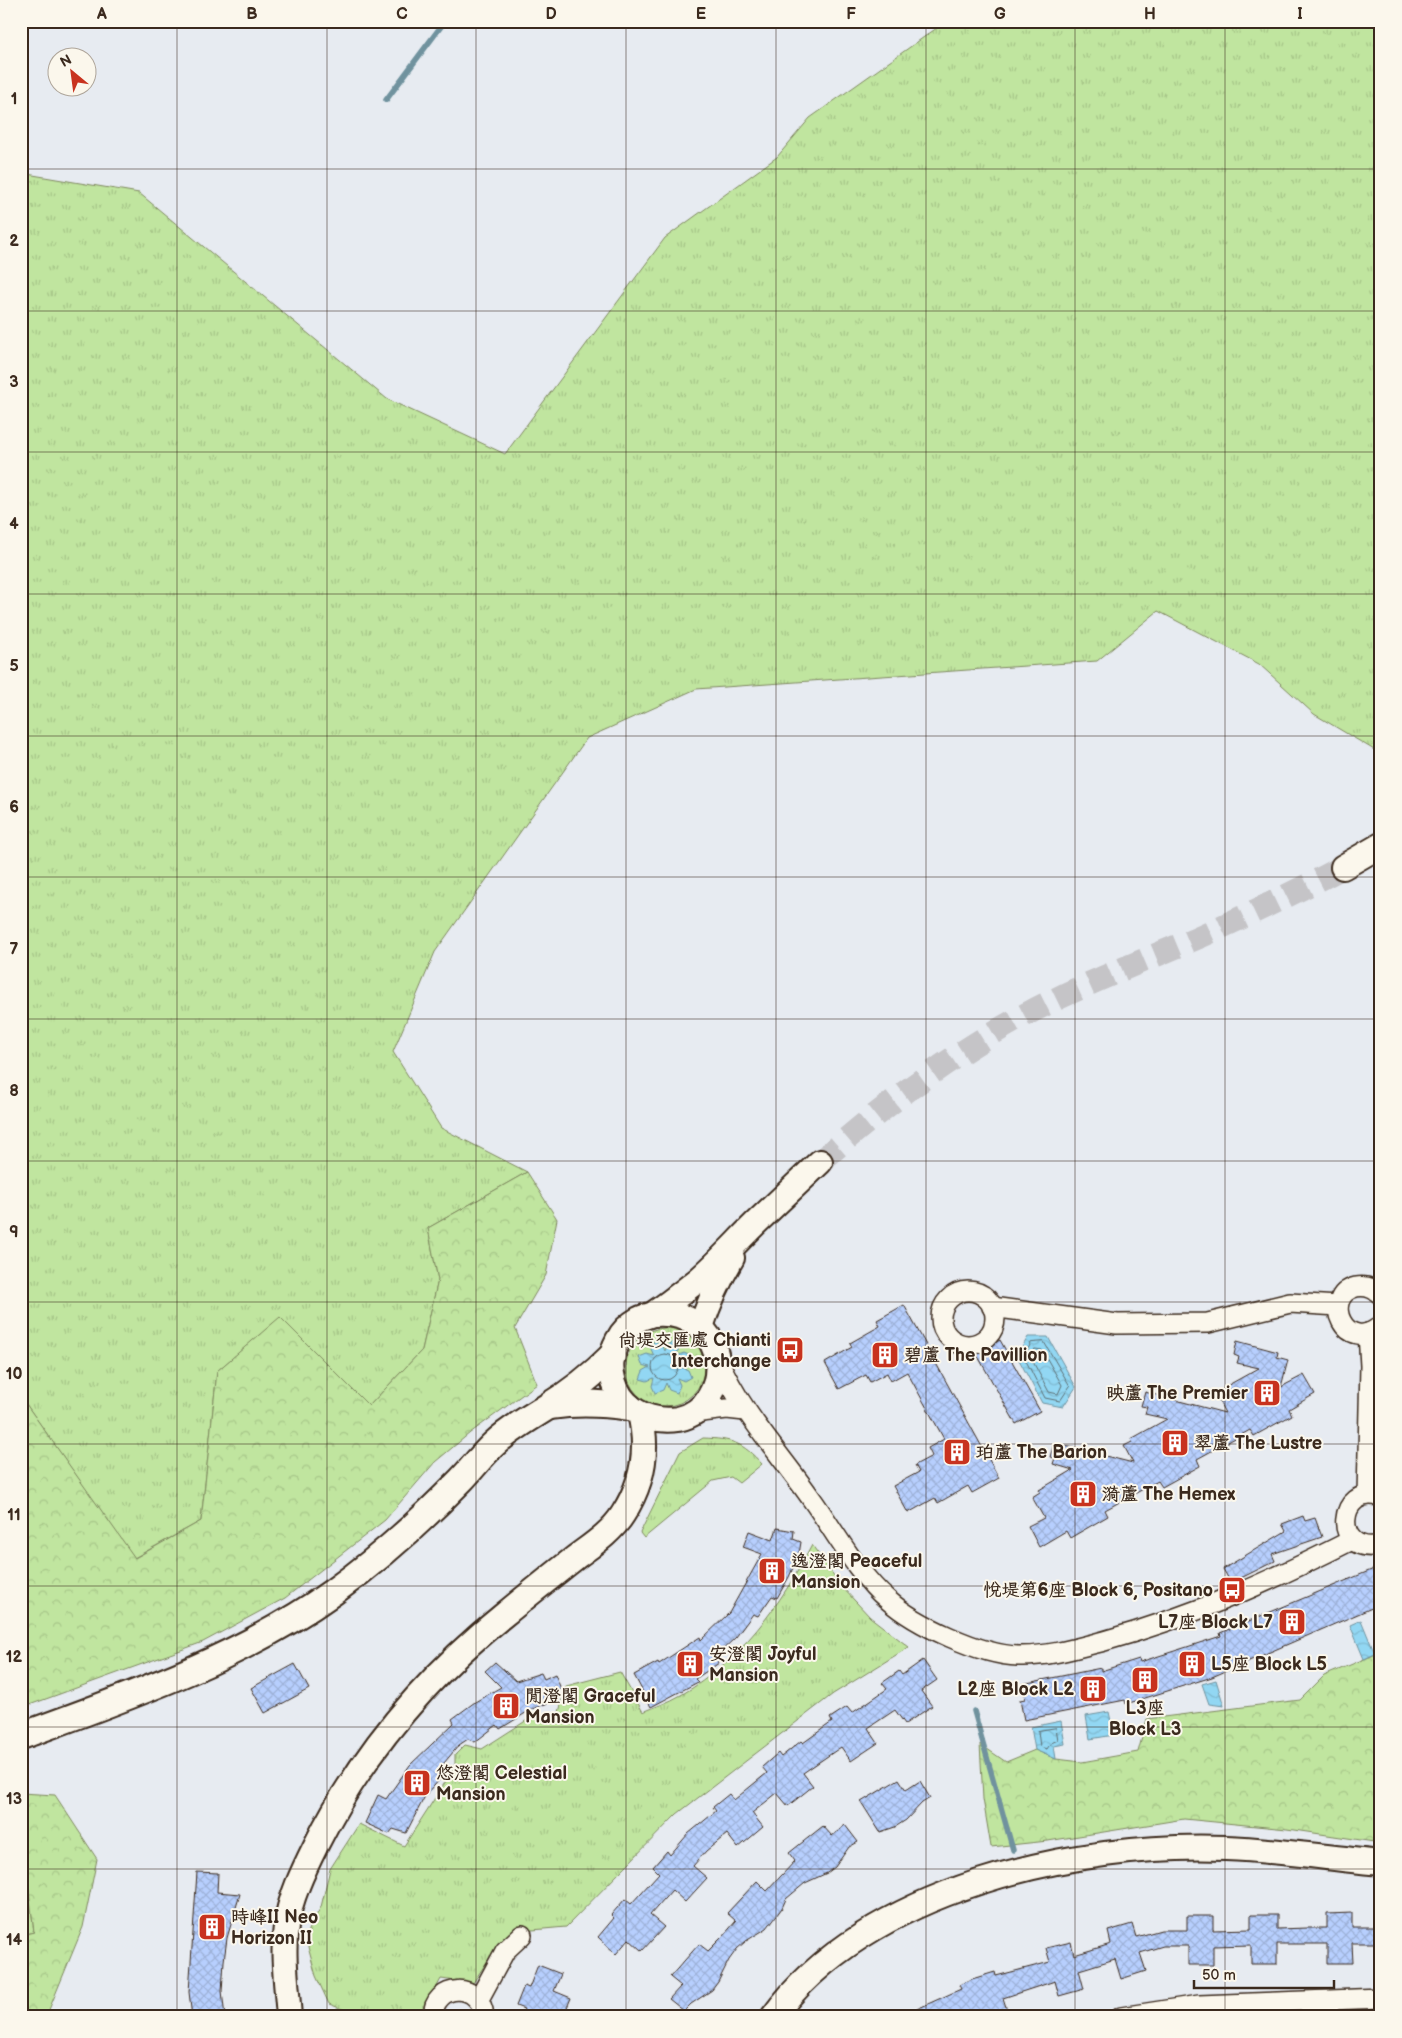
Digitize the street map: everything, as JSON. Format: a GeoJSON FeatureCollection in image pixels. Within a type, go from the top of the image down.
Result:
{"type":"FeatureCollection","features":[{"type":"Feature","properties":{"kind":"main road"},"geometry":{"type":"LineString","coordinates":[[21,1736],[87,1712],[209,1662],[256,1640],[300,1614],[333,1592],[410,1530],[462,1479],[494,1443],[519,1424],[584,1382],[612,1356]]}},
{"type":"Feature","properties":{"kind":"main road"},"geometry":{"type":"LineString","coordinates":[[548,1407],[574,1403],[601,1403],[634,1410]]}},
{"type":"Feature","properties":{"kind":"street"},"geometry":{"type":"LineString","coordinates":[[1342,867],[1381,845]]}},
{"type":"Feature","properties":{"kind":"street"},"geometry":{"type":"LineString","coordinates":[[654,1314],[699,1279],[820,1162]]}},
{"type":"Feature","properties":{"kind":"street"},"geometry":{"type":"LineString","coordinates":[[701,1326],[718,1282],[759,1220]]}},
{"type":"Feature","properties":{"kind":"street"},"geometry":{"type":"LineString","coordinates":[[1381,1295],[1374,1289],[1359,1286],[1345,1293],[1338,1306],[1338,1314],[1346,1328],[1360,1334],[1375,1329],[1370,1366],[1374,1496],[1352,1503],[1347,1511],[1345,1520],[1346,1528],[1352,1540],[1365,1546],[1381,1544]]}},
{"type":"Feature","properties":{"kind":"street"},"geometry":{"type":"LineString","coordinates":[[992,1307],[1116,1324],[1208,1324],[1290,1304],[1338,1306]]}},
{"type":"Feature","properties":{"kind":"street"},"geometry":{"type":"LineString","coordinates":[[289,2017],[286,1926],[295,1890],[325,1827],[360,1769],[393,1724],[422,1690],[468,1644],[602,1537],[622,1516],[637,1489],[643,1466],[644,1429],[634,1410],[615,1387],[611,1372],[612,1356],[617,1341],[626,1329],[639,1319],[654,1314],[670,1313],[686,1317],[701,1326],[711,1339],[727,1379],[745,1411],[788,1465],[868,1580],[888,1600],[931,1628],[985,1652],[1018,1656],[1064,1652],[1156,1626],[1303,1565],[1352,1540]]}},
{"type":"Feature","properties":{"kind":"street"},"geometry":{"type":"LineString","coordinates":[[643,1466],[654,1449],[686,1416],[705,1402],[712,1391],[718,1374],[718,1356]]}},
{"type":"Feature","properties":{"kind":"street"},"geometry":{"type":"LineString","coordinates":[[634,1410],[664,1420],[727,1409],[745,1411]]}},
{"type":"Feature","properties":{"kind":"street"},"geometry":{"type":"LineString","coordinates":[[773,2017],[783,2003],[812,1972],[869,1931],[902,1912],[936,1897],[998,1876],[1111,1853],[1159,1849],[1225,1848],[1381,1863]]}},
{"type":"Feature","properties":{"kind":"street"},"geometry":{"type":"LineString","coordinates":[[481,2008],[505,1951],[522,1935]]}},
{"type":"Feature","properties":{"kind":"street"},"geometry":{"type":"LineString","coordinates":[[433,2017],[435,2004],[447,1993],[464,1990],[472,1993],[481,2008]]}},
{"type":"Feature","properties":{"kind":"street"},"geometry":{"type":"LineString","coordinates":[[1121,2017],[1199,2005],[1381,1998]]}},
{"type":"Feature","properties":{"kind":"green space"},"geometry":{"type":"Polygon","coordinates":[[[939,21],[1381,21],[1381,754],[1314,714],[1259,664],[1158,611],[1097,661],[696,689],[587,738],[435,952],[393,1052],[441,1128],[527,1172],[428,1228],[438,1280],[422,1350],[369,1406],[280,1318],[217,1371],[201,1521],[134,1558],[21,1397],[21,173],[139,193],[387,399],[505,454],[665,238],[777,157],[810,118],[941,25],[939,21]]]}},
{"type":"Feature","properties":{"kind":"green space"},"geometry":{"type":"Polygon","coordinates":[[[527,1172],[557,1219],[546,1275],[515,1328],[537,1384],[470,1433],[435,1462],[385,1520],[285,1598],[203,1642],[21,1708],[21,1397],[135,1558],[201,1521],[217,1371],[280,1317],[369,1406],[422,1350],[438,1280],[428,1228],[527,1172]]]}},
{"type":"Feature","properties":{"kind":"green space"},"geometry":{"type":"Polygon","coordinates":[[[665,1328],[680,1331],[693,1339],[701,1352],[704,1367],[701,1382],[693,1395],[680,1403],[665,1406],[650,1403],[637,1395],[629,1382],[626,1367],[629,1352],[637,1339],[650,1331],[665,1328]]]}},
{"type":"Feature","properties":{"kind":"green space"},"geometry":{"type":"Polygon","coordinates":[[[703,1438],[722,1439],[736,1443],[762,1464],[739,1483],[731,1477],[713,1481],[644,1538],[640,1533],[680,1452],[703,1438]]]}},
{"type":"Feature","properties":{"kind":"green space"},"geometry":{"type":"Polygon","coordinates":[[[812,1545],[842,1587],[870,1617],[909,1647],[833,1694],[677,1814],[566,1927],[510,1932],[490,1957],[473,1983],[441,1979],[422,2017],[358,2017],[353,2013],[329,2004],[316,1976],[308,1947],[308,1930],[321,1907],[330,1869],[359,1824],[404,1846],[455,1767],[455,1755],[465,1745],[482,1749],[538,1713],[558,1716],[566,1686],[620,1672],[643,1712],[681,1695],[703,1681],[722,1665],[757,1630],[800,1568],[812,1545]]]}},
{"type":"Feature","properties":{"kind":"green space"},"geometry":{"type":"Polygon","coordinates":[[[1381,1652],[1381,1843],[1287,1829],[1184,1819],[1048,1841],[991,1847],[983,1799],[980,1744],[1006,1762],[1035,1750],[1056,1759],[1082,1762],[1138,1752],[1147,1719],[1300,1700],[1324,1676],[1381,1652]]]}},
{"type":"Feature","properties":{"kind":"green space"},"geometry":{"type":"Polygon","coordinates":[[[21,1793],[55,1795],[97,1859],[83,1927],[46,2017],[21,2017],[21,1935],[34,1932],[25,1858],[21,1855],[21,1793]]]}},
{"type":"Feature","properties":{"kind":"green space"},"geometry":{"type":"Polygon","coordinates":[[[21,1855],[25,1857],[34,1932],[21,1935],[21,1855]]]}},
{"type":"Feature","properties":{"kind":"water"},"geometry":{"type":"Polygon","coordinates":[[[1028,1337],[1048,1337],[1076,1387],[1063,1407],[1042,1403],[1017,1356],[1028,1337]]]}},
{"type":"Feature","properties":{"kind":"water"},"geometry":{"type":"Polygon","coordinates":[[[654,1341],[662,1344],[665,1351],[668,1344],[676,1341],[679,1348],[676,1356],[684,1353],[691,1356],[688,1363],[681,1367],[688,1370],[691,1377],[684,1381],[677,1378],[680,1385],[677,1393],[669,1390],[666,1383],[663,1390],[655,1393],[652,1386],[654,1378],[647,1381],[640,1379],[643,1371],[650,1367],[642,1365],[639,1357],[647,1354],[654,1356],[651,1349],[654,1341]]]}},
{"type":"Feature","properties":{"kind":"water"},"geometry":{"type":"Polygon","coordinates":[[[1361,1620],[1375,1654],[1364,1659],[1350,1625],[1361,1620]]]}},
{"type":"Feature","properties":{"kind":"water"},"geometry":{"type":"Polygon","coordinates":[[[1216,1680],[1224,1706],[1209,1704],[1202,1684],[1216,1680]]]}},
{"type":"Feature","properties":{"kind":"water"},"geometry":{"type":"Polygon","coordinates":[[[1109,1712],[1114,1735],[1090,1739],[1086,1716],[1109,1712]]]}},
{"type":"Feature","properties":{"kind":"water"},"geometry":{"type":"Polygon","coordinates":[[[1061,1721],[1065,1744],[1054,1746],[1056,1759],[1035,1750],[1031,1727],[1061,1721]]]}},
{"type":"Feature","properties":{"kind":"building"},"geometry":{"type":"Polygon","coordinates":[[[904,1305],[999,1478],[972,1493],[968,1486],[938,1503],[935,1498],[908,1513],[893,1486],[919,1472],[915,1465],[932,1456],[928,1448],[944,1439],[907,1372],[891,1381],[887,1373],[870,1382],[866,1375],[839,1389],[825,1363],[852,1347],[850,1343],[880,1326],[877,1320],[904,1305]]]}},
{"type":"Feature","properties":{"kind":"building"},"geometry":{"type":"Polygon","coordinates":[[[1000,1340],[1040,1411],[1016,1424],[976,1353],[1000,1340]]]}},
{"type":"Feature","properties":{"kind":"building"},"geometry":{"type":"Polygon","coordinates":[[[1237,1341],[1278,1352],[1277,1357],[1288,1360],[1281,1387],[1304,1375],[1315,1394],[1289,1409],[1292,1415],[1254,1436],[1250,1430],[1197,1459],[1200,1466],[1162,1487],[1158,1481],[1105,1510],[1108,1516],[1070,1538],[1066,1531],[1039,1547],[1028,1526],[1044,1518],[1032,1497],[1040,1492],[1039,1490],[1073,1470],[1053,1464],[1055,1458],[1050,1457],[1054,1443],[1133,1463],[1124,1446],[1132,1442],[1131,1439],[1167,1419],[1145,1414],[1147,1407],[1141,1406],[1145,1392],[1225,1413],[1216,1396],[1224,1391],[1223,1388],[1259,1368],[1237,1363],[1239,1357],[1234,1355],[1237,1341]]]}},
{"type":"Feature","properties":{"kind":"building"},"geometry":{"type":"Polygon","coordinates":[[[1303,1516],[1305,1521],[1315,1518],[1322,1537],[1272,1554],[1275,1561],[1231,1583],[1223,1569],[1286,1531],[1282,1524],[1303,1516]]]}},
{"type":"Feature","properties":{"kind":"building"},"geometry":{"type":"Polygon","coordinates":[[[777,1528],[794,1531],[793,1539],[801,1542],[799,1554],[777,1598],[772,1596],[758,1616],[753,1614],[736,1637],[715,1657],[719,1663],[695,1679],[698,1682],[651,1707],[634,1675],[658,1662],[659,1664],[700,1637],[701,1640],[729,1613],[762,1554],[743,1547],[749,1531],[773,1540],[777,1528]]]}},
{"type":"Feature","properties":{"kind":"building"},"geometry":{"type":"Polygon","coordinates":[[[1381,1566],[1381,1604],[1212,1677],[1126,1704],[1125,1700],[1024,1720],[1020,1700],[1025,1699],[1022,1684],[1101,1668],[1101,1671],[1139,1659],[1140,1662],[1221,1636],[1220,1633],[1381,1566]]]}},
{"type":"Feature","properties":{"kind":"building"},"geometry":{"type":"Polygon","coordinates":[[[923,1660],[937,1680],[921,1691],[932,1706],[905,1724],[895,1710],[868,1728],[878,1743],[851,1761],[841,1747],[803,1773],[813,1786],[788,1806],[777,1793],[752,1813],[763,1827],[738,1848],[727,1834],[706,1851],[693,1866],[707,1878],[685,1902],[672,1890],[650,1915],[664,1927],[642,1951],[629,1939],[616,1954],[598,1937],[614,1918],[611,1915],[625,1899],[631,1904],[659,1873],[653,1867],[667,1851],[670,1855],[688,1834],[716,1811],[713,1807],[729,1794],[734,1800],[767,1773],[762,1767],[778,1753],[781,1757],[801,1741],[803,1743],[832,1722],[830,1718],[847,1707],[852,1713],[887,1689],[882,1683],[899,1671],[902,1675],[923,1660]]]}},
{"type":"Feature","properties":{"kind":"building"},"geometry":{"type":"Polygon","coordinates":[[[495,1662],[516,1681],[541,1673],[544,1679],[555,1674],[561,1689],[553,1694],[556,1700],[532,1709],[500,1729],[497,1725],[475,1742],[468,1739],[459,1745],[444,1763],[449,1768],[424,1798],[406,1833],[393,1829],[389,1834],[365,1823],[378,1795],[386,1799],[410,1765],[454,1723],[452,1719],[475,1702],[501,1687],[485,1671],[495,1662]]]}},
{"type":"Feature","properties":{"kind":"building"},"geometry":{"type":"Polygon","coordinates":[[[295,1664],[309,1689],[265,1713],[251,1688],[295,1664]]]}},
{"type":"Feature","properties":{"kind":"building"},"geometry":{"type":"Polygon","coordinates":[[[899,1779],[906,1790],[920,1781],[930,1798],[922,1803],[906,1820],[895,1827],[880,1832],[861,1802],[899,1779]]]}},
{"type":"Feature","properties":{"kind":"building"},"geometry":{"type":"Polygon","coordinates":[[[845,1825],[858,1842],[849,1847],[835,1867],[827,1873],[805,1883],[786,1899],[782,1908],[767,1928],[737,1949],[712,1990],[684,2011],[669,1999],[681,1986],[670,1977],[699,1944],[708,1951],[723,1936],[736,1921],[727,1913],[757,1881],[767,1891],[795,1861],[789,1853],[823,1826],[832,1836],[845,1825]]]}},
{"type":"Feature","properties":{"kind":"building","name":"時峰II Neo Horizon II"},"geometry":{"type":"Polygon","coordinates":[[[197,1872],[218,1873],[217,1892],[240,1894],[227,1938],[224,1961],[222,1991],[225,2017],[192,2017],[189,1992],[197,1872]]]}},
{"type":"Feature","properties":{"kind":"building"},"geometry":{"type":"Polygon","coordinates":[[[1352,1913],[1352,1927],[1381,1927],[1381,1943],[1352,1943],[1353,1963],[1327,1963],[1327,1944],[1277,1944],[1277,1964],[1251,1964],[1251,1945],[1213,1946],[1213,1965],[1188,1965],[1188,1946],[1163,1946],[1140,1953],[1146,1971],[1121,1979],[1115,1959],[1079,1970],[1084,1989],[1059,1996],[1055,1981],[1003,1998],[1007,2010],[1001,2014],[989,2012],[985,2017],[899,2017],[961,1989],[959,1985],[972,1979],[995,1972],[996,1976],[1050,1962],[1046,1948],[1071,1942],[1074,1955],[1111,1944],[1108,1931],[1132,1924],[1136,1937],[1161,1930],[1187,1930],[1187,1916],[1213,1916],[1213,1930],[1251,1929],[1251,1915],[1277,1915],[1277,1929],[1327,1928],[1327,1914],[1352,1913]]]}},
{"type":"Feature","properties":{"kind":"building"},"geometry":{"type":"Polygon","coordinates":[[[538,1965],[561,1974],[554,1991],[571,1998],[563,2017],[521,2017],[524,2009],[516,2006],[524,1986],[529,1988],[538,1965]]]}},
{"type":"Feature","properties":{"kind":"waterway"},"geometry":{"type":"LineString","coordinates":[[386,100],[445,21]]}},
{"type":"Feature","properties":{"kind":"waterway"},"geometry":{"type":"LineString","coordinates":[[974,1711],[1013,1850]]}},
{"type":"Feature","properties":{"kind":"tunnel"},"geometry":{"type":"LineString","coordinates":[[820,1162],[897,1098],[951,1060],[1007,1025],[1056,999],[1217,929],[1343,867]]}},
{"type":"Feature","properties":{"kind":"place","name":"尚堤交匯處 Chianti Interchange"},"geometry":{"type":"Point","coordinates":[790,1350]}},
{"type":"Feature","properties":{"kind":"place","name":"碧蘆 The Pavillion"},"geometry":{"type":"Point","coordinates":[885,1355]}},
{"type":"Feature","properties":{"kind":"place","name":"映蘆 The Premier"},"geometry":{"type":"Point","coordinates":[1267,1393]}},
{"type":"Feature","properties":{"kind":"place","name":"翠蘆 The Lustre"},"geometry":{"type":"Point","coordinates":[1175,1443]}},
{"type":"Feature","properties":{"kind":"place","name":"珀蘆 The Barion"},"geometry":{"type":"Point","coordinates":[957,1452]}},
{"type":"Feature","properties":{"kind":"place","name":"漪蘆 The Hemex"},"geometry":{"type":"Point","coordinates":[1083,1494]}},
{"type":"Feature","properties":{"kind":"place","name":"逸澄閣 Peaceful Mansion"},"geometry":{"type":"Point","coordinates":[772,1571]}},
{"type":"Feature","properties":{"kind":"place","name":"悅堤第6座 Block 6, Positano"},"geometry":{"type":"Point","coordinates":[1232,1590]}},
{"type":"Feature","properties":{"kind":"place","name":"L7座 Block L7"},"geometry":{"type":"Point","coordinates":[1292,1622]}},
{"type":"Feature","properties":{"kind":"place","name":"安澄閣 Joyful Mansion"},"geometry":{"type":"Point","coordinates":[690,1664]}},
{"type":"Feature","properties":{"kind":"place","name":"L5座 Block L5"},"geometry":{"type":"Point","coordinates":[1192,1664]}},
{"type":"Feature","properties":{"kind":"place","name":"L3座 Block L3"},"geometry":{"type":"Point","coordinates":[1145,1680]}},
{"type":"Feature","properties":{"kind":"place","name":"L2座 Block L2"},"geometry":{"type":"Point","coordinates":[1093,1689]}},
{"type":"Feature","properties":{"kind":"place","name":"閒澄閣 Graceful Mansion"},"geometry":{"type":"Point","coordinates":[506,1706]}},
{"type":"Feature","properties":{"kind":"place","name":"悠澄閣 Celestial Mansion"},"geometry":{"type":"Point","coordinates":[417,1783]}},
{"type":"Feature","properties":{"kind":"place","name":"時峰II Neo Horizon II"},"geometry":{"type":"Point","coordinates":[212,1927]}}]}
